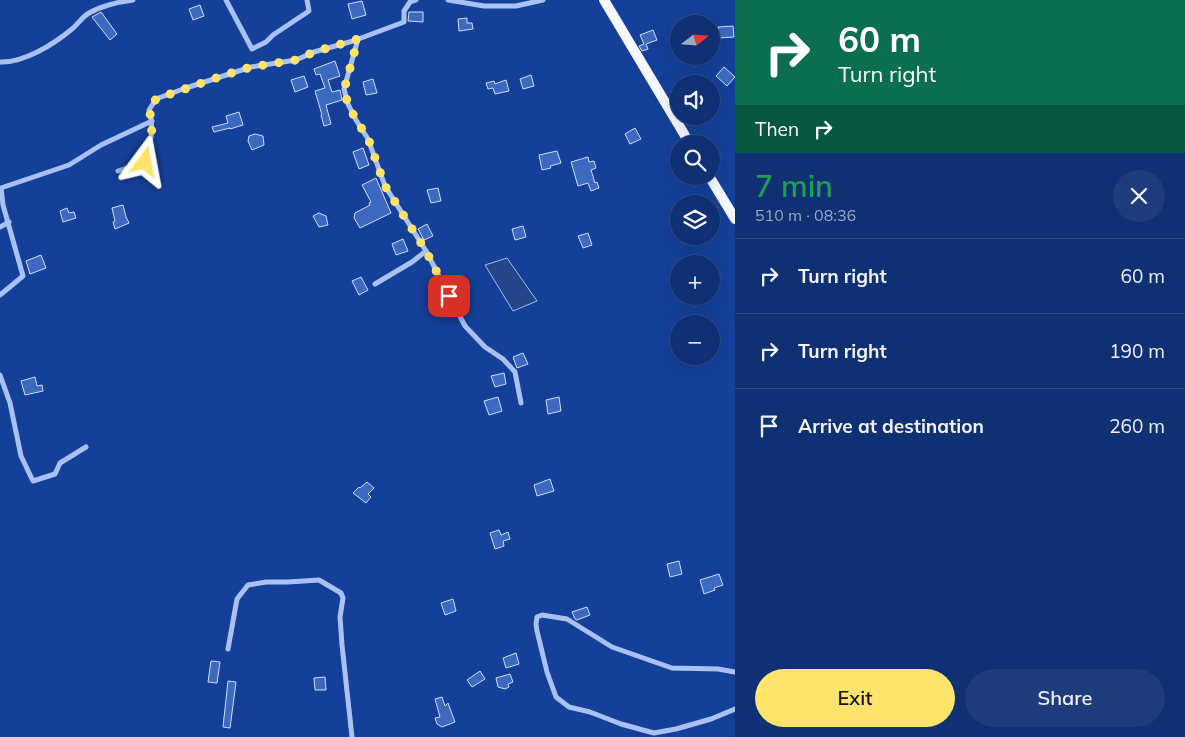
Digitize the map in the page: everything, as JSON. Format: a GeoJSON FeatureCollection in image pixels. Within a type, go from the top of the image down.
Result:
{"type":"FeatureCollection","features":[{"type":"Feature","properties":{"kind":"main road"},"geometry":{"type":"LineString","coordinates":[[604,0],[685,135]]}},
{"type":"Feature","properties":{"kind":"main road"},"geometry":{"type":"LineString","coordinates":[[714,185],[735,219]]}},
{"type":"Feature","properties":{"kind":"street"},"geometry":{"type":"LineString","coordinates":[[0,62],[10,62],[30,56],[73,28],[84,16],[116,2],[133,0]]}},
{"type":"Feature","properties":{"kind":"street"},"geometry":{"type":"LineString","coordinates":[[226,0],[252,49],[266,42],[309,10],[307,0]]}},
{"type":"Feature","properties":{"kind":"street"},"geometry":{"type":"LineString","coordinates":[[118,171],[145,162],[151,136],[152,121],[149,110],[156,99],[251,67],[296,60],[314,52],[358,39],[404,22],[404,11],[410,2],[416,0]]}},
{"type":"Feature","properties":{"kind":"street"},"geometry":{"type":"LineString","coordinates":[[448,0],[484,6],[516,6],[543,0]]}},
{"type":"Feature","properties":{"kind":"street"},"geometry":{"type":"LineString","coordinates":[[358,39],[344,90],[348,104],[368,138],[385,186],[426,251],[465,326],[515,372],[521,403]]}},
{"type":"Feature","properties":{"kind":"street"},"geometry":{"type":"LineString","coordinates":[[0,295],[23,276],[3,204],[1,188],[69,165],[102,145],[152,121]]}},
{"type":"Feature","properties":{"kind":"street"},"geometry":{"type":"LineString","coordinates":[[0,227],[9,222]]}},
{"type":"Feature","properties":{"kind":"street"},"geometry":{"type":"LineString","coordinates":[[375,284],[412,262],[426,251]]}},
{"type":"Feature","properties":{"kind":"street"},"geometry":{"type":"LineString","coordinates":[[0,374],[10,404],[20,456],[33,481],[55,474],[60,463],[86,448]]}},
{"type":"Feature","properties":{"kind":"street"},"geometry":{"type":"LineString","coordinates":[[228,649],[237,599],[248,585],[266,582],[319,580],[341,592],[342,645],[352,737]]}},
{"type":"Feature","properties":{"kind":"street"},"geometry":{"type":"LineString","coordinates":[[735,672],[718,669],[672,668],[612,647],[566,619],[542,615],[537,617],[537,631],[547,672],[556,697],[569,708],[590,712],[621,724],[654,733],[710,719],[735,709]]}},
{"type":"Feature","properties":{"kind":"water"},"geometry":{"type":"Polygon","coordinates":[[[507,258],[537,301],[513,311],[485,265],[507,258]]]}},
{"type":"Feature","properties":{"kind":"building"},"geometry":{"type":"Polygon","coordinates":[[[362,1],[366,15],[352,19],[348,4],[362,1]]]}},
{"type":"Feature","properties":{"kind":"building"},"geometry":{"type":"Polygon","coordinates":[[[200,5],[204,16],[193,20],[189,9],[200,5]]]}},
{"type":"Feature","properties":{"kind":"building"},"geometry":{"type":"Polygon","coordinates":[[[101,12],[117,34],[110,40],[92,17],[101,12]]]}},
{"type":"Feature","properties":{"kind":"building"},"geometry":{"type":"Polygon","coordinates":[[[409,12],[423,12],[423,22],[408,21],[409,12]]]}},
{"type":"Feature","properties":{"kind":"building"},"geometry":{"type":"Polygon","coordinates":[[[467,18],[467,23],[472,23],[473,29],[459,31],[458,19],[467,18]]]}},
{"type":"Feature","properties":{"kind":"building"},"geometry":{"type":"Polygon","coordinates":[[[733,26],[734,37],[720,38],[720,27],[733,26]]]}},
{"type":"Feature","properties":{"kind":"building"},"geometry":{"type":"Polygon","coordinates":[[[653,30],[657,40],[646,44],[648,49],[642,51],[639,46],[644,44],[640,35],[653,30]]]}},
{"type":"Feature","properties":{"kind":"building"},"geometry":{"type":"Polygon","coordinates":[[[335,61],[340,76],[328,80],[332,92],[340,90],[342,100],[326,105],[331,124],[324,126],[315,91],[325,88],[320,74],[316,75],[314,69],[335,61]]]}},
{"type":"Feature","properties":{"kind":"building"},"geometry":{"type":"Polygon","coordinates":[[[724,67],[735,77],[727,86],[720,80],[720,75],[717,75],[724,67]]]}},
{"type":"Feature","properties":{"kind":"building"},"geometry":{"type":"Polygon","coordinates":[[[531,75],[534,86],[523,89],[520,79],[531,75]]]}},
{"type":"Feature","properties":{"kind":"building"},"geometry":{"type":"Polygon","coordinates":[[[304,76],[308,87],[295,92],[291,80],[304,76]]]}},
{"type":"Feature","properties":{"kind":"building"},"geometry":{"type":"Polygon","coordinates":[[[373,79],[377,93],[366,95],[363,82],[373,79]]]}},
{"type":"Feature","properties":{"kind":"building"},"geometry":{"type":"Polygon","coordinates":[[[506,80],[509,91],[495,94],[493,88],[488,89],[486,83],[494,81],[495,84],[506,80]]]}},
{"type":"Feature","properties":{"kind":"building"},"geometry":{"type":"Polygon","coordinates":[[[239,112],[243,125],[214,132],[212,127],[228,123],[226,116],[239,112]]]}},
{"type":"Feature","properties":{"kind":"building"},"geometry":{"type":"Polygon","coordinates":[[[635,128],[641,139],[630,144],[625,134],[635,128]]]}},
{"type":"Feature","properties":{"kind":"building"},"geometry":{"type":"Polygon","coordinates":[[[255,134],[263,136],[264,145],[252,150],[248,141],[249,136],[255,134]]]}},
{"type":"Feature","properties":{"kind":"building"},"geometry":{"type":"Polygon","coordinates":[[[363,148],[369,165],[359,169],[353,152],[363,148]]]}},
{"type":"Feature","properties":{"kind":"building"},"geometry":{"type":"Polygon","coordinates":[[[557,151],[561,163],[542,170],[539,155],[557,151]]]}},
{"type":"Feature","properties":{"kind":"building"},"geometry":{"type":"Polygon","coordinates":[[[588,157],[589,162],[594,161],[596,168],[591,170],[595,183],[597,182],[599,188],[591,191],[588,183],[578,186],[571,162],[588,157]]]}},
{"type":"Feature","properties":{"kind":"building"},"geometry":{"type":"Polygon","coordinates":[[[376,178],[391,213],[360,228],[354,218],[355,213],[370,205],[369,203],[371,202],[362,185],[376,178]]]}},
{"type":"Feature","properties":{"kind":"building"},"geometry":{"type":"Polygon","coordinates":[[[438,188],[441,201],[431,203],[427,190],[438,188]]]}},
{"type":"Feature","properties":{"kind":"building"},"geometry":{"type":"Polygon","coordinates":[[[123,205],[129,223],[115,229],[112,208],[123,205]]]}},
{"type":"Feature","properties":{"kind":"building"},"geometry":{"type":"Polygon","coordinates":[[[67,208],[69,213],[74,212],[76,218],[63,222],[60,211],[67,208]]]}},
{"type":"Feature","properties":{"kind":"building"},"geometry":{"type":"Polygon","coordinates":[[[319,213],[326,216],[328,225],[319,227],[313,216],[319,213]]]}},
{"type":"Feature","properties":{"kind":"building"},"geometry":{"type":"Polygon","coordinates":[[[427,224],[433,236],[424,240],[418,229],[427,224]]]}},
{"type":"Feature","properties":{"kind":"building"},"geometry":{"type":"Polygon","coordinates":[[[523,226],[526,237],[515,240],[512,229],[523,226]]]}},
{"type":"Feature","properties":{"kind":"building"},"geometry":{"type":"Polygon","coordinates":[[[588,233],[592,245],[583,248],[578,236],[588,233]]]}},
{"type":"Feature","properties":{"kind":"building"},"geometry":{"type":"Polygon","coordinates":[[[403,239],[408,251],[396,255],[392,244],[403,239]]]}},
{"type":"Feature","properties":{"kind":"building"},"geometry":{"type":"Polygon","coordinates":[[[41,255],[46,268],[30,274],[26,261],[41,255]]]}},
{"type":"Feature","properties":{"kind":"building"},"geometry":{"type":"Polygon","coordinates":[[[361,277],[368,290],[359,295],[352,281],[361,277]]]}},
{"type":"Feature","properties":{"kind":"building"},"geometry":{"type":"Polygon","coordinates":[[[523,353],[528,364],[517,368],[513,357],[523,353]]]}},
{"type":"Feature","properties":{"kind":"building"},"geometry":{"type":"Polygon","coordinates":[[[504,373],[506,384],[495,387],[491,376],[504,373]]]}},
{"type":"Feature","properties":{"kind":"building"},"geometry":{"type":"Polygon","coordinates":[[[35,377],[37,386],[42,385],[43,391],[25,395],[21,381],[35,377]]]}},
{"type":"Feature","properties":{"kind":"building"},"geometry":{"type":"Polygon","coordinates":[[[498,397],[502,411],[489,415],[484,401],[498,397]]]}},
{"type":"Feature","properties":{"kind":"building"},"geometry":{"type":"Polygon","coordinates":[[[559,397],[561,411],[548,414],[546,400],[559,397]]]}},
{"type":"Feature","properties":{"kind":"building"},"geometry":{"type":"Polygon","coordinates":[[[550,479],[554,491],[537,496],[534,485],[550,479]]]}},
{"type":"Feature","properties":{"kind":"building"},"geometry":{"type":"Polygon","coordinates":[[[367,482],[374,488],[368,494],[371,497],[366,503],[353,493],[367,482]]]}},
{"type":"Feature","properties":{"kind":"building"},"geometry":{"type":"Polygon","coordinates":[[[499,530],[501,535],[508,532],[510,539],[503,541],[504,546],[495,549],[490,533],[499,530]]]}},
{"type":"Feature","properties":{"kind":"building"},"geometry":{"type":"Polygon","coordinates":[[[679,561],[682,574],[670,577],[667,564],[679,561]]]}},
{"type":"Feature","properties":{"kind":"building"},"geometry":{"type":"Polygon","coordinates":[[[719,574],[723,585],[704,594],[700,580],[719,574]]]}},
{"type":"Feature","properties":{"kind":"building"},"geometry":{"type":"Polygon","coordinates":[[[453,599],[456,611],[445,615],[441,603],[453,599]]]}},
{"type":"Feature","properties":{"kind":"building"},"geometry":{"type":"Polygon","coordinates":[[[587,607],[590,615],[575,619],[572,612],[587,607]]]}},
{"type":"Feature","properties":{"kind":"building"},"geometry":{"type":"Polygon","coordinates":[[[516,653],[519,664],[506,668],[503,658],[516,653]]]}},
{"type":"Feature","properties":{"kind":"building"},"geometry":{"type":"Polygon","coordinates":[[[211,661],[220,662],[217,683],[208,682],[211,661]]]}},
{"type":"Feature","properties":{"kind":"building"},"geometry":{"type":"Polygon","coordinates":[[[480,671],[485,679],[472,687],[467,680],[480,671]]]}},
{"type":"Feature","properties":{"kind":"building"},"geometry":{"type":"Polygon","coordinates":[[[510,674],[513,682],[508,684],[509,687],[505,689],[498,687],[496,678],[510,674]]]}},
{"type":"Feature","properties":{"kind":"building"},"geometry":{"type":"Polygon","coordinates":[[[325,677],[326,690],[315,690],[314,678],[325,677]]]}},
{"type":"Feature","properties":{"kind":"building"},"geometry":{"type":"Polygon","coordinates":[[[228,681],[236,682],[230,728],[223,727],[228,681]]]}},
{"type":"Feature","properties":{"kind":"building"},"geometry":{"type":"Polygon","coordinates":[[[442,697],[445,706],[448,703],[455,722],[442,727],[437,724],[435,718],[440,717],[435,699],[442,697]]]}},
{"type":"Feature","properties":{"kind":"route"},"geometry":{"type":"LineString","coordinates":[[145,162],[151,136],[152,121],[149,110],[156,99],[251,67],[296,60],[314,52],[358,39],[344,90],[348,104],[368,138],[385,186],[426,251],[449,296]]}}]}
